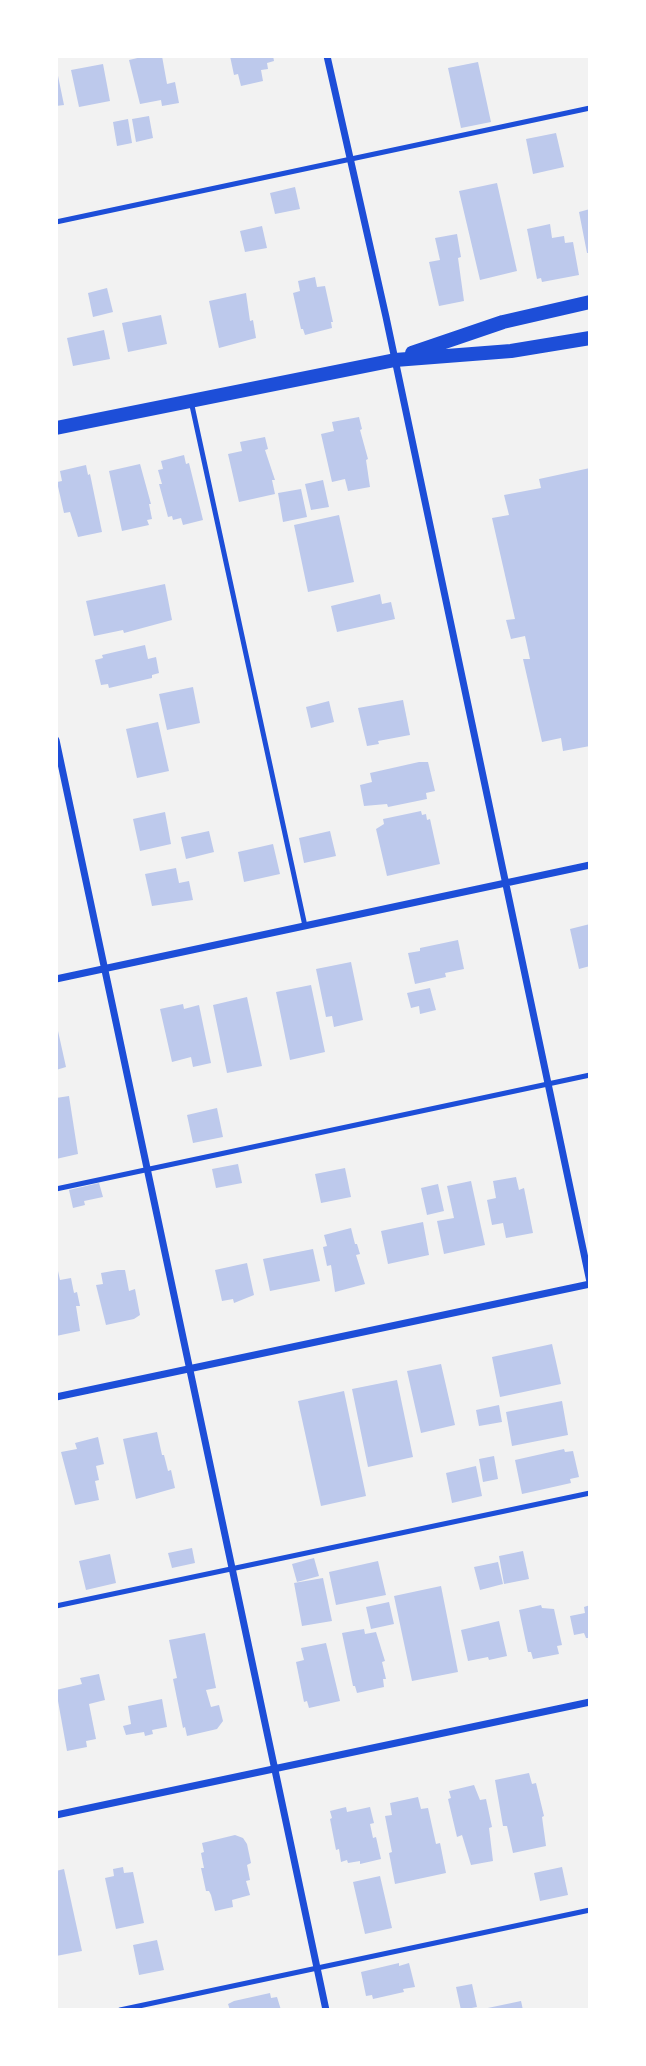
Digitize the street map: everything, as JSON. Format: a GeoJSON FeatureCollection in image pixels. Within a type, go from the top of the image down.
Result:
{"type":"FeatureCollection","features":[{"type":"Feature","properties":{"kind":"main road"},"geometry":{"type":"LineString","coordinates":[[56,428],[394,359],[503,322],[590,302]]}},
{"type":"Feature","properties":{"kind":"main road"},"geometry":{"type":"LineString","coordinates":[[394,359],[511,351],[590,338]]}},
{"type":"Feature","properties":{"kind":"street"},"geometry":{"type":"LineString","coordinates":[[56,1397],[590,1283],[327,56]]}},
{"type":"Feature","properties":{"kind":"street"},"geometry":{"type":"LineString","coordinates":[[56,740],[326,2010]]}},
{"type":"Feature","properties":{"kind":"street"},"geometry":{"type":"LineString","coordinates":[[56,979],[590,865]]}},
{"type":"Feature","properties":{"kind":"street"},"geometry":{"type":"LineString","coordinates":[[56,1815],[590,1702]]}},
{"type":"Feature","properties":{"kind":"lane"},"geometry":{"type":"LineString","coordinates":[[56,222],[590,108]]}},
{"type":"Feature","properties":{"kind":"lane"},"geometry":{"type":"LineString","coordinates":[[191,401],[305,926]]}},
{"type":"Feature","properties":{"kind":"lane"},"geometry":{"type":"LineString","coordinates":[[56,1189],[590,1075]]}},
{"type":"Feature","properties":{"kind":"lane"},"geometry":{"type":"LineString","coordinates":[[56,1606],[590,1493]]}},
{"type":"Feature","properties":{"kind":"lane"},"geometry":{"type":"LineString","coordinates":[[120,2010],[590,1910]]}},
{"type":"Feature","properties":{"kind":"building"},"geometry":{"type":"Polygon","coordinates":[[[162,56],[167,84],[175,82],[179,103],[162,106],[161,100],[140,104],[129,60],[162,56]]]}},
{"type":"Feature","properties":{"kind":"building"},"geometry":{"type":"Polygon","coordinates":[[[230,56],[273,56],[274,61],[267,63],[268,69],[261,70],[263,81],[241,86],[238,74],[234,75],[230,56]]]}},
{"type":"Feature","properties":{"kind":"building"},"geometry":{"type":"Polygon","coordinates":[[[478,62],[491,122],[461,128],[448,68],[478,62]]]}},
{"type":"Feature","properties":{"kind":"building"},"geometry":{"type":"Polygon","coordinates":[[[103,64],[110,101],[79,107],[71,70],[103,64]]]}},
{"type":"Feature","properties":{"kind":"building"},"geometry":{"type":"Polygon","coordinates":[[[56,72],[64,105],[56,106],[56,72]]]}},
{"type":"Feature","properties":{"kind":"building"},"geometry":{"type":"Polygon","coordinates":[[[149,116],[153,138],[136,142],[132,119],[149,116]]]}},
{"type":"Feature","properties":{"kind":"building"},"geometry":{"type":"Polygon","coordinates":[[[128,119],[132,143],[117,146],[113,122],[128,119]]]}},
{"type":"Feature","properties":{"kind":"building"},"geometry":{"type":"Polygon","coordinates":[[[556,133],[564,167],[533,174],[526,139],[556,133]]]}},
{"type":"Feature","properties":{"kind":"building"},"geometry":{"type":"Polygon","coordinates":[[[497,183],[517,271],[480,280],[459,191],[497,183]]]}},
{"type":"Feature","properties":{"kind":"building"},"geometry":{"type":"Polygon","coordinates":[[[295,187],[300,209],[275,214],[270,193],[295,187]]]}},
{"type":"Feature","properties":{"kind":"building"},"geometry":{"type":"Polygon","coordinates":[[[590,209],[590,253],[587,253],[579,212],[590,209]]]}},
{"type":"Feature","properties":{"kind":"building"},"geometry":{"type":"Polygon","coordinates":[[[550,224],[552,238],[564,236],[565,243],[573,242],[579,275],[542,282],[541,278],[537,279],[527,229],[550,224]]]}},
{"type":"Feature","properties":{"kind":"building"},"geometry":{"type":"Polygon","coordinates":[[[262,226],[267,248],[245,252],[240,231],[262,226]]]}},
{"type":"Feature","properties":{"kind":"building"},"geometry":{"type":"Polygon","coordinates":[[[457,234],[464,301],[439,306],[429,262],[440,260],[435,238],[457,234]]]}},
{"type":"Feature","properties":{"kind":"building"},"geometry":{"type":"Polygon","coordinates":[[[315,277],[317,287],[325,286],[332,328],[305,335],[301,329],[293,293],[300,291],[298,281],[315,277]]]}},
{"type":"Feature","properties":{"kind":"building"},"geometry":{"type":"Polygon","coordinates":[[[107,288],[113,312],[93,317],[88,293],[107,288]]]}},
{"type":"Feature","properties":{"kind":"building"},"geometry":{"type":"Polygon","coordinates":[[[246,293],[250,321],[253,320],[256,338],[219,348],[209,301],[246,293]]]}},
{"type":"Feature","properties":{"kind":"building"},"geometry":{"type":"Polygon","coordinates":[[[161,315],[167,344],[128,352],[122,323],[161,315]]]}},
{"type":"Feature","properties":{"kind":"building"},"geometry":{"type":"Polygon","coordinates":[[[104,330],[110,359],[73,366],[67,338],[104,330]]]}},
{"type":"Feature","properties":{"kind":"building"},"geometry":{"type":"Polygon","coordinates":[[[359,417],[368,459],[370,487],[348,491],[345,479],[332,482],[321,434],[334,431],[332,422],[359,417]]]}},
{"type":"Feature","properties":{"kind":"building"},"geometry":{"type":"Polygon","coordinates":[[[265,437],[268,449],[265,450],[275,480],[272,480],[275,494],[239,502],[228,454],[242,451],[240,442],[265,437]]]}},
{"type":"Feature","properties":{"kind":"building"},"geometry":{"type":"Polygon","coordinates":[[[184,455],[186,464],[189,463],[203,520],[183,525],[181,518],[173,520],[172,516],[168,517],[158,470],[163,469],[161,461],[184,455]]]}},
{"type":"Feature","properties":{"kind":"building"},"geometry":{"type":"Polygon","coordinates":[[[140,464],[151,504],[152,519],[147,520],[149,525],[122,531],[109,471],[140,464]]]}},
{"type":"Feature","properties":{"kind":"building"},"geometry":{"type":"Polygon","coordinates":[[[86,465],[102,532],[78,537],[70,512],[64,513],[57,482],[62,481],[60,471],[86,465]]]}},
{"type":"Feature","properties":{"kind":"building"},"geometry":{"type":"Polygon","coordinates":[[[590,468],[590,746],[563,751],[561,738],[542,742],[523,659],[530,659],[525,636],[511,639],[506,620],[515,619],[492,518],[509,515],[504,495],[541,488],[539,479],[590,468]]]}},
{"type":"Feature","properties":{"kind":"building"},"geometry":{"type":"Polygon","coordinates":[[[323,480],[329,507],[311,510],[305,484],[323,480]]]}},
{"type":"Feature","properties":{"kind":"building"},"geometry":{"type":"Polygon","coordinates":[[[301,489],[307,517],[283,522],[278,493],[301,489]]]}},
{"type":"Feature","properties":{"kind":"building"},"geometry":{"type":"Polygon","coordinates":[[[339,515],[354,582],[308,592],[294,525],[339,515]]]}},
{"type":"Feature","properties":{"kind":"building"},"geometry":{"type":"Polygon","coordinates":[[[165,584],[172,620],[124,633],[123,630],[94,636],[86,601],[165,584]]]}},
{"type":"Feature","properties":{"kind":"building"},"geometry":{"type":"Polygon","coordinates":[[[380,594],[382,604],[391,602],[395,619],[337,632],[331,606],[380,594]]]}},
{"type":"Feature","properties":{"kind":"building"},"geometry":{"type":"Polygon","coordinates":[[[145,645],[148,659],[156,657],[159,673],[152,675],[152,678],[109,688],[108,684],[101,685],[95,660],[103,658],[102,655],[145,645]]]}},
{"type":"Feature","properties":{"kind":"building"},"geometry":{"type":"Polygon","coordinates":[[[193,687],[200,723],[167,730],[159,694],[193,687]]]}},
{"type":"Feature","properties":{"kind":"building"},"geometry":{"type":"Polygon","coordinates":[[[403,700],[410,735],[378,741],[379,744],[367,746],[358,708],[403,700]]]}},
{"type":"Feature","properties":{"kind":"building"},"geometry":{"type":"Polygon","coordinates":[[[329,701],[334,722],[311,728],[306,707],[329,701]]]}},
{"type":"Feature","properties":{"kind":"building"},"geometry":{"type":"Polygon","coordinates":[[[158,722],[169,771],[137,778],[126,729],[158,722]]]}},
{"type":"Feature","properties":{"kind":"building"},"geometry":{"type":"Polygon","coordinates":[[[428,762],[435,791],[426,793],[427,799],[388,807],[387,804],[364,806],[360,785],[372,782],[370,773],[428,762]]]}},
{"type":"Feature","properties":{"kind":"building"},"geometry":{"type":"Polygon","coordinates":[[[421,811],[422,815],[426,814],[427,820],[430,819],[440,864],[387,876],[376,829],[384,824],[383,819],[421,811]]]}},
{"type":"Feature","properties":{"kind":"building"},"geometry":{"type":"Polygon","coordinates":[[[165,812],[171,844],[140,851],[133,819],[165,812]]]}},
{"type":"Feature","properties":{"kind":"building"},"geometry":{"type":"Polygon","coordinates":[[[209,831],[214,852],[186,859],[181,837],[209,831]]]}},
{"type":"Feature","properties":{"kind":"building"},"geometry":{"type":"Polygon","coordinates":[[[330,831],[336,856],[304,863],[299,838],[330,831]]]}},
{"type":"Feature","properties":{"kind":"building"},"geometry":{"type":"Polygon","coordinates":[[[273,844],[280,874],[244,882],[238,852],[273,844]]]}},
{"type":"Feature","properties":{"kind":"building"},"geometry":{"type":"Polygon","coordinates":[[[176,868],[179,883],[189,881],[193,900],[152,906],[145,874],[176,868]]]}},
{"type":"Feature","properties":{"kind":"building"},"geometry":{"type":"Polygon","coordinates":[[[590,924],[590,966],[579,969],[570,929],[590,924]]]}},
{"type":"Feature","properties":{"kind":"building"},"geometry":{"type":"Polygon","coordinates":[[[458,940],[464,969],[445,973],[446,977],[415,984],[408,953],[458,940]]]}},
{"type":"Feature","properties":{"kind":"building"},"geometry":{"type":"Polygon","coordinates":[[[351,962],[363,1020],[334,1027],[332,1016],[326,1017],[316,969],[351,962]]]}},
{"type":"Feature","properties":{"kind":"building"},"geometry":{"type":"Polygon","coordinates":[[[311,985],[325,1052],[290,1060],[276,992],[311,985]]]}},
{"type":"Feature","properties":{"kind":"building"},"geometry":{"type":"Polygon","coordinates":[[[430,988],[436,1010],[420,1014],[419,1006],[411,1008],[407,993],[430,988]]]}},
{"type":"Feature","properties":{"kind":"building"},"geometry":{"type":"Polygon","coordinates":[[[247,997],[262,1066],[227,1073],[213,1005],[247,997]]]}},
{"type":"Feature","properties":{"kind":"building"},"geometry":{"type":"Polygon","coordinates":[[[183,1004],[184,1009],[199,1005],[211,1063],[193,1067],[191,1057],[172,1062],[160,1009],[183,1004]]]}},
{"type":"Feature","properties":{"kind":"building"},"geometry":{"type":"Polygon","coordinates":[[[58,1031],[66,1067],[56,1070],[56,1032],[58,1031]]]}},
{"type":"Feature","properties":{"kind":"building"},"geometry":{"type":"Polygon","coordinates":[[[69,1096],[78,1154],[56,1159],[56,1098],[69,1096]]]}},
{"type":"Feature","properties":{"kind":"building"},"geometry":{"type":"Polygon","coordinates":[[[217,1108],[223,1137],[193,1143],[187,1115],[217,1108]]]}},
{"type":"Feature","properties":{"kind":"building"},"geometry":{"type":"Polygon","coordinates":[[[238,1164],[242,1183],[216,1188],[212,1169],[238,1164]]]}},
{"type":"Feature","properties":{"kind":"building"},"geometry":{"type":"Polygon","coordinates":[[[345,1168],[351,1197],[321,1203],[315,1174],[345,1168]]]}},
{"type":"Feature","properties":{"kind":"building"},"geometry":{"type":"Polygon","coordinates":[[[516,1177],[519,1190],[524,1188],[533,1233],[506,1238],[503,1223],[492,1225],[487,1200],[496,1198],[493,1181],[516,1177]]]}},
{"type":"Feature","properties":{"kind":"building"},"geometry":{"type":"Polygon","coordinates":[[[471,1181],[485,1245],[444,1254],[437,1221],[454,1218],[447,1186],[471,1181]]]}},
{"type":"Feature","properties":{"kind":"building"},"geometry":{"type":"Polygon","coordinates":[[[99,1183],[103,1197],[84,1201],[85,1205],[73,1208],[69,1190],[99,1183]]]}},
{"type":"Feature","properties":{"kind":"building"},"geometry":{"type":"Polygon","coordinates":[[[438,1184],[444,1211],[427,1215],[421,1188],[438,1184]]]}},
{"type":"Feature","properties":{"kind":"building"},"geometry":{"type":"Polygon","coordinates":[[[423,1222],[429,1255],[388,1264],[381,1231],[423,1222]]]}},
{"type":"Feature","properties":{"kind":"building"},"geometry":{"type":"Polygon","coordinates":[[[351,1228],[360,1254],[356,1255],[365,1284],[335,1292],[331,1265],[327,1266],[323,1247],[327,1246],[324,1235],[351,1228]]]}},
{"type":"Feature","properties":{"kind":"building"},"geometry":{"type":"Polygon","coordinates":[[[313,1249],[320,1281],[270,1291],[263,1259],[313,1249]]]}},
{"type":"Feature","properties":{"kind":"building"},"geometry":{"type":"Polygon","coordinates":[[[247,1263],[254,1295],[234,1303],[233,1299],[222,1301],[215,1270],[247,1263]]]}},
{"type":"Feature","properties":{"kind":"building"},"geometry":{"type":"Polygon","coordinates":[[[125,1270],[129,1291],[135,1289],[140,1315],[134,1319],[106,1325],[96,1285],[103,1284],[101,1273],[125,1270]]]}},
{"type":"Feature","properties":{"kind":"building"},"geometry":{"type":"Polygon","coordinates":[[[58,1271],[60,1280],[71,1278],[74,1293],[77,1292],[80,1331],[56,1336],[56,1272],[58,1271]]]}},
{"type":"Feature","properties":{"kind":"building"},"geometry":{"type":"Polygon","coordinates":[[[552,1344],[561,1384],[500,1397],[492,1357],[552,1344]]]}},
{"type":"Feature","properties":{"kind":"building"},"geometry":{"type":"Polygon","coordinates":[[[441,1364],[455,1425],[421,1433],[407,1371],[441,1364]]]}},
{"type":"Feature","properties":{"kind":"building"},"geometry":{"type":"Polygon","coordinates":[[[397,1380],[413,1457],[368,1467],[352,1389],[397,1380]]]}},
{"type":"Feature","properties":{"kind":"building"},"geometry":{"type":"Polygon","coordinates":[[[344,1391],[366,1496],[321,1506],[298,1401],[344,1391]]]}},
{"type":"Feature","properties":{"kind":"building"},"geometry":{"type":"Polygon","coordinates":[[[562,1401],[568,1435],[512,1446],[506,1412],[562,1401]]]}},
{"type":"Feature","properties":{"kind":"building"},"geometry":{"type":"Polygon","coordinates":[[[499,1405],[502,1422],[479,1426],[476,1410],[499,1405]]]}},
{"type":"Feature","properties":{"kind":"building"},"geometry":{"type":"Polygon","coordinates":[[[157,1432],[162,1455],[168,1471],[171,1470],[175,1488],[136,1499],[123,1439],[157,1432]]]}},
{"type":"Feature","properties":{"kind":"building"},"geometry":{"type":"Polygon","coordinates":[[[98,1437],[104,1464],[96,1466],[99,1480],[95,1481],[99,1500],[75,1505],[61,1452],[77,1449],[75,1443],[98,1437]]]}},
{"type":"Feature","properties":{"kind":"building"},"geometry":{"type":"Polygon","coordinates":[[[564,1449],[565,1452],[573,1451],[579,1477],[570,1479],[571,1483],[522,1494],[515,1460],[564,1449]]]}},
{"type":"Feature","properties":{"kind":"building"},"geometry":{"type":"Polygon","coordinates":[[[494,1456],[498,1479],[483,1482],[479,1459],[494,1456]]]}},
{"type":"Feature","properties":{"kind":"building"},"geometry":{"type":"Polygon","coordinates":[[[476,1466],[482,1496],[452,1503],[446,1473],[476,1466]]]}},
{"type":"Feature","properties":{"kind":"building"},"geometry":{"type":"Polygon","coordinates":[[[192,1548],[195,1563],[172,1568],[168,1553],[192,1548]]]}},
{"type":"Feature","properties":{"kind":"building"},"geometry":{"type":"Polygon","coordinates":[[[523,1551],[529,1579],[504,1584],[499,1556],[523,1551]]]}},
{"type":"Feature","properties":{"kind":"building"},"geometry":{"type":"Polygon","coordinates":[[[110,1554],[116,1583],[86,1590],[79,1561],[110,1554]]]}},
{"type":"Feature","properties":{"kind":"building"},"geometry":{"type":"Polygon","coordinates":[[[314,1558],[319,1576],[297,1582],[292,1564],[314,1558]]]}},
{"type":"Feature","properties":{"kind":"building"},"geometry":{"type":"Polygon","coordinates":[[[378,1561],[386,1595],[336,1605],[329,1572],[378,1561]]]}},
{"type":"Feature","properties":{"kind":"building"},"geometry":{"type":"Polygon","coordinates":[[[498,1562],[503,1584],[480,1590],[474,1567],[498,1562]]]}},
{"type":"Feature","properties":{"kind":"building"},"geometry":{"type":"Polygon","coordinates":[[[323,1578],[332,1621],[302,1626],[294,1583],[323,1578]]]}},
{"type":"Feature","properties":{"kind":"building"},"geometry":{"type":"Polygon","coordinates":[[[441,1586],[458,1672],[412,1681],[394,1596],[441,1586]]]}},
{"type":"Feature","properties":{"kind":"building"},"geometry":{"type":"Polygon","coordinates":[[[389,1602],[394,1624],[371,1629],[366,1607],[389,1602]]]}},
{"type":"Feature","properties":{"kind":"building"},"geometry":{"type":"Polygon","coordinates":[[[541,1605],[542,1608],[554,1609],[562,1645],[557,1646],[559,1654],[533,1659],[531,1652],[528,1652],[519,1610],[541,1605]]]}},
{"type":"Feature","properties":{"kind":"building"},"geometry":{"type":"Polygon","coordinates":[[[590,1605],[590,1638],[586,1638],[584,1633],[574,1635],[570,1616],[585,1613],[584,1607],[590,1605]]]}},
{"type":"Feature","properties":{"kind":"building"},"geometry":{"type":"Polygon","coordinates":[[[499,1621],[507,1656],[468,1661],[461,1630],[499,1621]]]}},
{"type":"Feature","properties":{"kind":"building"},"geometry":{"type":"Polygon","coordinates":[[[364,1629],[365,1634],[376,1632],[385,1661],[382,1662],[386,1679],[383,1679],[384,1687],[357,1693],[353,1686],[342,1633],[364,1629]]]}},
{"type":"Feature","properties":{"kind":"building"},"geometry":{"type":"Polygon","coordinates":[[[205,1633],[216,1688],[206,1690],[211,1707],[219,1705],[223,1721],[217,1729],[187,1736],[173,1679],[177,1678],[169,1640],[205,1633]]]}},
{"type":"Feature","properties":{"kind":"building"},"geometry":{"type":"Polygon","coordinates":[[[326,1643],[340,1701],[309,1708],[307,1701],[304,1702],[296,1662],[304,1660],[301,1648],[326,1643]]]}},
{"type":"Feature","properties":{"kind":"building"},"geometry":{"type":"Polygon","coordinates":[[[99,1674],[105,1700],[89,1704],[96,1739],[86,1741],[87,1747],[67,1751],[56,1690],[82,1684],[80,1678],[99,1674]]]}},
{"type":"Feature","properties":{"kind":"building"},"geometry":{"type":"Polygon","coordinates":[[[162,1699],[167,1727],[152,1730],[153,1734],[145,1736],[144,1732],[126,1735],[123,1726],[131,1724],[128,1706],[162,1699]]]}},
{"type":"Feature","properties":{"kind":"building"},"geometry":{"type":"Polygon","coordinates":[[[529,1773],[532,1784],[536,1783],[544,1816],[546,1846],[513,1853],[507,1826],[503,1826],[495,1780],[529,1773]]]}},
{"type":"Feature","properties":{"kind":"building"},"geometry":{"type":"Polygon","coordinates":[[[474,1785],[480,1800],[486,1799],[492,1827],[489,1828],[493,1861],[471,1865],[462,1835],[457,1837],[448,1799],[451,1798],[449,1791],[474,1785]]]}},
{"type":"Feature","properties":{"kind":"building"},"geometry":{"type":"Polygon","coordinates":[[[418,1797],[421,1809],[428,1808],[436,1844],[440,1843],[446,1873],[395,1884],[385,1816],[392,1815],[390,1803],[418,1797]]]}},
{"type":"Feature","properties":{"kind":"building"},"geometry":{"type":"Polygon","coordinates":[[[346,1807],[347,1812],[370,1807],[374,1823],[370,1824],[381,1859],[360,1864],[360,1861],[341,1862],[339,1849],[336,1850],[330,1811],[346,1807]]]}},
{"type":"Feature","properties":{"kind":"building"},"geometry":{"type":"Polygon","coordinates":[[[235,1835],[243,1838],[247,1844],[251,1863],[247,1865],[250,1880],[246,1881],[250,1895],[232,1900],[233,1907],[215,1911],[211,1895],[206,1891],[201,1868],[204,1868],[202,1843],[235,1835]]]}},
{"type":"Feature","properties":{"kind":"building"},"geometry":{"type":"Polygon","coordinates":[[[123,1867],[124,1873],[133,1872],[144,1923],[116,1929],[105,1878],[114,1876],[113,1869],[123,1867]]]}},
{"type":"Feature","properties":{"kind":"building"},"geometry":{"type":"Polygon","coordinates":[[[562,1867],[568,1895],[540,1901],[534,1873],[562,1867]]]}},
{"type":"Feature","properties":{"kind":"building"},"geometry":{"type":"Polygon","coordinates":[[[64,1869],[82,1951],[56,1956],[56,1871],[64,1869]]]}},
{"type":"Feature","properties":{"kind":"building"},"geometry":{"type":"Polygon","coordinates":[[[380,1876],[392,1928],[365,1934],[353,1882],[380,1876]]]}},
{"type":"Feature","properties":{"kind":"building"},"geometry":{"type":"Polygon","coordinates":[[[157,1940],[164,1970],[139,1975],[133,1945],[157,1940]]]}},
{"type":"Feature","properties":{"kind":"building"},"geometry":{"type":"Polygon","coordinates":[[[399,1963],[399,1966],[409,1963],[415,1987],[373,1999],[372,1995],[366,1996],[361,1972],[399,1963]]]}},
{"type":"Feature","properties":{"kind":"building"},"geometry":{"type":"Polygon","coordinates":[[[472,1984],[477,2007],[461,2010],[456,1987],[472,1984]]]}},
{"type":"Feature","properties":{"kind":"building"},"geometry":{"type":"Polygon","coordinates":[[[270,1993],[271,1998],[277,1997],[281,2010],[230,2010],[228,2004],[234,2001],[270,1993]]]}},
{"type":"Feature","properties":{"kind":"building"},"geometry":{"type":"Polygon","coordinates":[[[521,2001],[523,2010],[483,2010],[483,2009],[521,2001]]]}}]}
